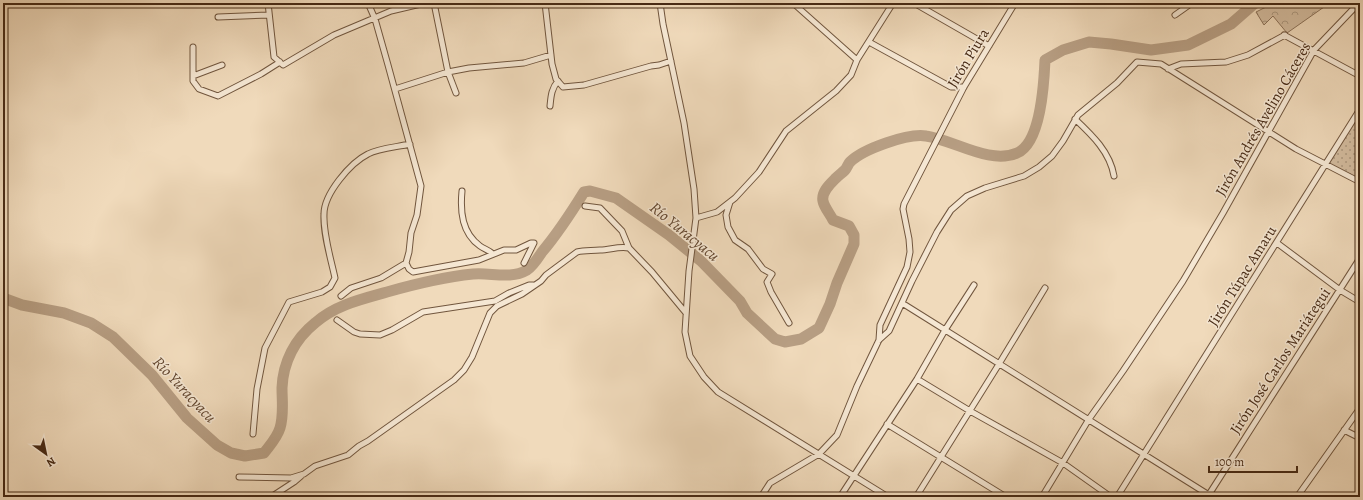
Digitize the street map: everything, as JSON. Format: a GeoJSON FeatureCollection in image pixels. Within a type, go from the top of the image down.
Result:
{"type":"FeatureCollection","features":[{"type":"Feature","properties":{"kind":"street"},"geometry":{"type":"LineString","coordinates":[[268,3],[274,57],[282,63]]}},
{"type":"Feature","properties":{"kind":"street"},"geometry":{"type":"LineString","coordinates":[[368,3],[375,19],[421,186],[418,215],[411,233],[406,263],[409,269],[413,272],[478,260],[504,250],[516,250],[534,243],[524,263]]}},
{"type":"Feature","properties":{"kind":"street"},"geometry":{"type":"LineString","coordinates":[[193,46],[193,81],[199,89],[218,96],[334,35],[391,11],[425,3]]}},
{"type":"Feature","properties":{"kind":"street"},"geometry":{"type":"LineString","coordinates":[[434,3],[448,72],[456,93]]}},
{"type":"Feature","properties":{"kind":"street"},"geometry":{"type":"LineString","coordinates":[[545,3],[552,64],[556,79],[563,87],[584,85],[659,65],[671,60]]}},
{"type":"Feature","properties":{"kind":"street"},"geometry":{"type":"LineString","coordinates":[[660,3],[684,123],[694,189],[696,218],[689,271],[685,332],[690,356],[704,377],[718,392],[888,497]]}},
{"type":"Feature","properties":{"kind":"street"},"geometry":{"type":"LineString","coordinates":[[793,3],[857,60]]}},
{"type":"Feature","properties":{"kind":"street"},"geometry":{"type":"LineString","coordinates":[[696,218],[718,212],[730,202],[759,172],[786,132],[836,91],[852,75],[857,60],[893,3]]}},
{"type":"Feature","properties":{"kind":"street"},"geometry":{"type":"LineString","coordinates":[[914,3],[989,46]]}},
{"type":"Feature","properties":{"kind":"street","name":"Jirón Piura"},"geometry":{"type":"LineString","coordinates":[[879,340],[880,325],[907,267],[910,252],[903,209],[904,204],[964,87],[1015,3]]}},
{"type":"Feature","properties":{"kind":"street"},"geometry":{"type":"LineString","coordinates":[[1175,14],[1192,3]]}},
{"type":"Feature","properties":{"kind":"street","name":"Jirón Andrés Avelino Cáceres"},"geometry":{"type":"LineString","coordinates":[[1042,497],[1089,419],[1162,313],[1223,213],[1314,50],[1359,3]]}},
{"type":"Feature","properties":{"kind":"street"},"geometry":{"type":"LineString","coordinates":[[218,16],[269,15]]}},
{"type":"Feature","properties":{"kind":"street"},"geometry":{"type":"LineString","coordinates":[[1168,68],[1181,64],[1226,62],[1248,55],[1285,35],[1360,76]]}},
{"type":"Feature","properties":{"kind":"street"},"geometry":{"type":"LineString","coordinates":[[869,42],[951,87],[964,87]]}},
{"type":"Feature","properties":{"kind":"street"},"geometry":{"type":"LineString","coordinates":[[395,89],[448,72],[469,68],[524,63],[552,55]]}},
{"type":"Feature","properties":{"kind":"street"},"geometry":{"type":"LineString","coordinates":[[761,497],[770,483],[819,454],[837,435],[857,386],[879,340],[889,331],[937,232],[951,210],[968,196],[1024,176],[1039,168],[1052,156],[1063,141],[1078,114],[1116,83],[1137,62],[1161,64],[1269,132],[1360,182]]}},
{"type":"Feature","properties":{"kind":"street"},"geometry":{"type":"LineString","coordinates":[[193,76],[222,65]]}},
{"type":"Feature","properties":{"kind":"street"},"geometry":{"type":"LineString","coordinates":[[550,106],[551,94],[554,86],[558,82]]}},
{"type":"Feature","properties":{"kind":"street","name":"Jirón Túpac Amaru"},"geometry":{"type":"LineString","coordinates":[[1117,497],[1360,109]]}},
{"type":"Feature","properties":{"kind":"street"},"geometry":{"type":"LineString","coordinates":[[1075,119],[1104,150],[1110,162],[1114,176]]}},
{"type":"Feature","properties":{"kind":"street"},"geometry":{"type":"LineString","coordinates":[[253,434],[257,389],[265,348],[289,302],[322,292],[330,287],[335,278],[323,214],[327,200],[336,184],[348,169],[358,160],[369,153],[410,144]]}},
{"type":"Feature","properties":{"kind":"street"},"geometry":{"type":"LineString","coordinates":[[462,191],[462,220],[465,228],[472,239],[481,247],[489,250],[493,254]]}},
{"type":"Feature","properties":{"kind":"street"},"geometry":{"type":"LineString","coordinates":[[730,202],[726,215],[728,227],[735,240],[748,249],[762,270],[772,274],[767,282],[770,292],[789,323]]}},
{"type":"Feature","properties":{"kind":"street"},"geometry":{"type":"LineString","coordinates":[[585,206],[600,208],[622,231],[629,248],[652,272],[686,313]]}},
{"type":"Feature","properties":{"kind":"street"},"geometry":{"type":"LineString","coordinates":[[1277,243],[1340,290],[1360,302]]}},
{"type":"Feature","properties":{"kind":"street"},"geometry":{"type":"LineString","coordinates":[[271,497],[315,466],[348,455],[454,380],[464,370],[472,357],[490,313],[497,306],[522,294],[534,286],[560,264],[578,252],[602,250],[615,247],[629,248]]}},
{"type":"Feature","properties":{"kind":"street","name":"Jirón José Carlos Mariátegui"},"geometry":{"type":"LineString","coordinates":[[1208,496],[1360,258]]}},
{"type":"Feature","properties":{"kind":"street"},"geometry":{"type":"LineString","coordinates":[[341,296],[351,288],[381,278],[406,263]]}},
{"type":"Feature","properties":{"kind":"street"},"geometry":{"type":"LineString","coordinates":[[337,320],[354,332],[360,334],[380,334],[397,327],[422,312],[495,302],[509,293],[530,285],[534,286]]}},
{"type":"Feature","properties":{"kind":"street"},"geometry":{"type":"LineString","coordinates":[[840,497],[917,379],[945,330],[974,286]]}},
{"type":"Feature","properties":{"kind":"street"},"geometry":{"type":"LineString","coordinates":[[916,497],[1000,364],[1045,288]]}},
{"type":"Feature","properties":{"kind":"street"},"geometry":{"type":"LineString","coordinates":[[902,303],[1089,419],[1208,496]]}},
{"type":"Feature","properties":{"kind":"street"},"geometry":{"type":"LineString","coordinates":[[917,379],[970,411],[1063,463],[1111,497]]}},
{"type":"Feature","properties":{"kind":"street"},"geometry":{"type":"LineString","coordinates":[[1297,497],[1360,408]]}},
{"type":"Feature","properties":{"kind":"street"},"geometry":{"type":"LineString","coordinates":[[887,424],[1006,497]]}},
{"type":"Feature","properties":{"kind":"street"},"geometry":{"type":"LineString","coordinates":[[1344,430],[1360,438]]}},
{"type":"Feature","properties":{"kind":"street"},"geometry":{"type":"LineString","coordinates":[[238,476],[291,478],[304,474]]}},
{"type":"Feature","properties":{"kind":"green space"},"geometry":{"type":"Polygon","coordinates":[[[1274,3],[1321,3],[1324,7],[1287,33],[1273,16],[1264,25],[1256,12],[1274,3]]]}},
{"type":"Feature","properties":{"kind":"green space"},"geometry":{"type":"Polygon","coordinates":[[[1360,109],[1360,181],[1325,164],[1360,109]]]}},
{"type":"Feature","properties":{"kind":"waterway","name":"Río Yuracyacu"},"geometry":{"type":"LineString","coordinates":[[3,298],[22,305],[64,313],[91,323],[113,337],[152,375],[187,418],[217,445],[231,453],[245,456],[264,453],[277,435],[282,418],[283,378],[291,352],[308,329],[323,317],[349,303],[419,284],[473,274],[514,275],[527,270],[535,262],[559,230],[584,192],[590,191],[616,198],[669,235],[701,261],[740,301],[747,313],[775,339],[785,342],[801,339],[819,328],[854,244],[854,235],[849,226],[833,220],[823,201],[823,194],[856,157],[875,147],[897,139],[918,136],[937,138],[984,154],[995,156],[1006,156],[1017,153],[1025,147],[1036,125],[1040,111],[1044,83],[1045,60],[1063,50],[1089,42],[1151,50],[1188,45],[1231,24],[1255,3]]}}]}
